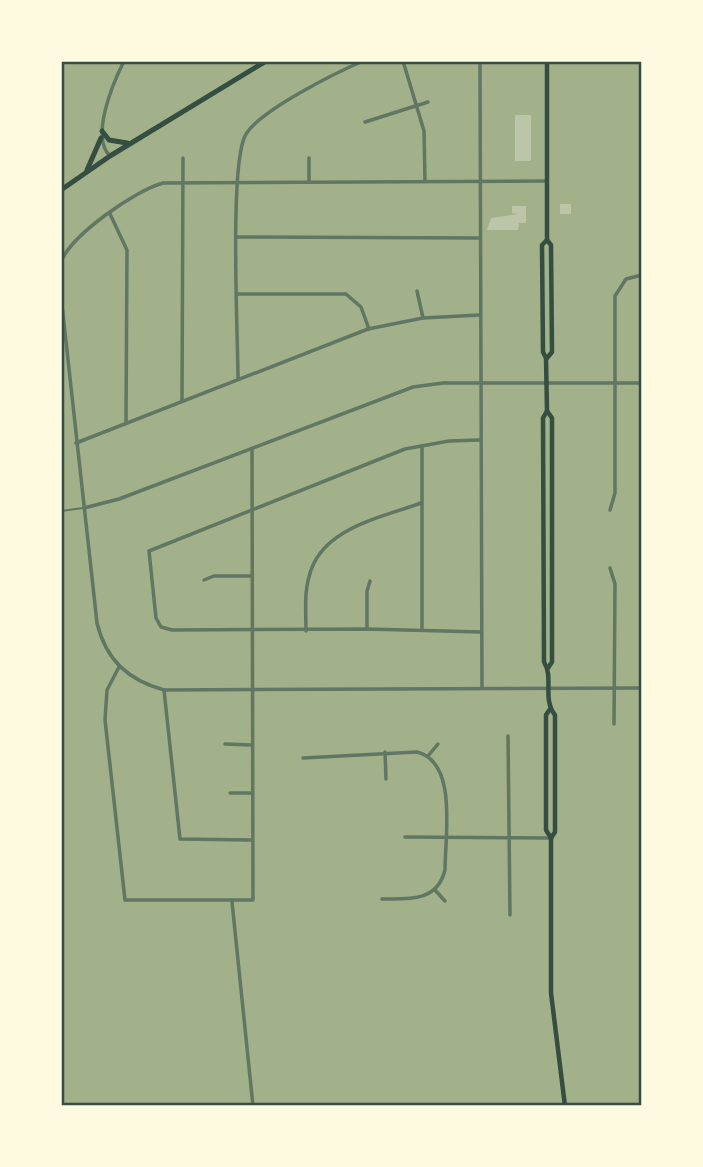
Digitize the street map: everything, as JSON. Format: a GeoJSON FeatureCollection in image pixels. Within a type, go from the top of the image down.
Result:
{"type":"FeatureCollection","features":[{"type":"Feature","properties":{"kind":"main road"},"geometry":{"type":"LineString","coordinates":[[61,190],[110,156],[266,61]]}},
{"type":"Feature","properties":{"kind":"main road"},"geometry":{"type":"LineString","coordinates":[[546,62],[545,181],[547,240],[551,245],[552,352],[547,358]]}},
{"type":"Feature","properties":{"kind":"main road"},"geometry":{"type":"LineString","coordinates":[[85,172],[101,134],[109,140],[131,143]]}},
{"type":"Feature","properties":{"kind":"main road"},"geometry":{"type":"LineString","coordinates":[[547,240],[542,245],[543,352],[547,358],[547,411],[543,418],[544,662],[548,668]]}},
{"type":"Feature","properties":{"kind":"main road"},"geometry":{"type":"LineString","coordinates":[[547,411],[552,418],[552,662],[548,668],[547,689],[550,709],[555,715],[555,832],[551,838]]}},
{"type":"Feature","properties":{"kind":"main road"},"geometry":{"type":"LineString","coordinates":[[550,709],[546,715],[546,830],[551,838],[551,993],[565,1106]]}},
{"type":"Feature","properties":{"kind":"street"},"geometry":{"type":"LineString","coordinates":[[110,156],[102,149],[101,134],[112,92],[124,61]]}},
{"type":"Feature","properties":{"kind":"street"},"geometry":{"type":"LineString","coordinates":[[238,379],[236,237],[241,145],[252,126],[329,77],[363,61]]}},
{"type":"Feature","properties":{"kind":"street"},"geometry":{"type":"LineString","coordinates":[[402,61],[425,139],[425,180]]}},
{"type":"Feature","properties":{"kind":"street"},"geometry":{"type":"LineString","coordinates":[[480,61],[482,688]]}},
{"type":"Feature","properties":{"kind":"street"},"geometry":{"type":"LineString","coordinates":[[365,122],[428,102]]}},
{"type":"Feature","properties":{"kind":"street"},"geometry":{"type":"LineString","coordinates":[[182,401],[183,158]]}},
{"type":"Feature","properties":{"kind":"street"},"geometry":{"type":"LineString","coordinates":[[309,158],[309,180]]}},
{"type":"Feature","properties":{"kind":"street"},"geometry":{"type":"LineString","coordinates":[[61,262],[74,241],[150,187],[183,182],[239,181],[545,181]]}},
{"type":"Feature","properties":{"kind":"street"},"geometry":{"type":"LineString","coordinates":[[110,214],[127,250],[126,422]]}},
{"type":"Feature","properties":{"kind":"street"},"geometry":{"type":"LineString","coordinates":[[236,237],[480,238]]}},
{"type":"Feature","properties":{"kind":"street"},"geometry":{"type":"LineString","coordinates":[[610,510],[615,493],[615,294],[626,279],[642,275]]}},
{"type":"Feature","properties":{"kind":"street"},"geometry":{"type":"LineString","coordinates":[[417,291],[423,317]]}},
{"type":"Feature","properties":{"kind":"street"},"geometry":{"type":"LineString","coordinates":[[237,295],[346,294],[361,307],[369,329]]}},
{"type":"Feature","properties":{"kind":"street"},"geometry":{"type":"LineString","coordinates":[[61,296],[97,623],[106,648],[119,667],[140,682],[164,690],[642,688]]}},
{"type":"Feature","properties":{"kind":"street"},"geometry":{"type":"LineString","coordinates":[[76,443],[369,329],[423,317],[480,315]]}},
{"type":"Feature","properties":{"kind":"street"},"geometry":{"type":"LineString","coordinates":[[84,508],[119,499],[413,387],[443,383],[642,383]]}},
{"type":"Feature","properties":{"kind":"street"},"geometry":{"type":"LineString","coordinates":[[480,440],[405,449],[149,551],[156,618],[161,627],[172,631],[367,629],[481,632]]}},
{"type":"Feature","properties":{"kind":"street"},"geometry":{"type":"LineString","coordinates":[[422,446],[422,630]]}},
{"type":"Feature","properties":{"kind":"street"},"geometry":{"type":"LineString","coordinates":[[119,667],[107,690],[105,720],[125,900],[253,900],[252,449]]}},
{"type":"Feature","properties":{"kind":"street"},"geometry":{"type":"LineString","coordinates":[[306,631],[309,575],[325,546],[348,530],[421,503]]}},
{"type":"Feature","properties":{"kind":"street"},"geometry":{"type":"LineString","coordinates":[[610,568],[615,584],[614,724]]}},
{"type":"Feature","properties":{"kind":"street"},"geometry":{"type":"LineString","coordinates":[[204,580],[214,576],[251,576]]}},
{"type":"Feature","properties":{"kind":"street"},"geometry":{"type":"LineString","coordinates":[[367,629],[370,582]]}},
{"type":"Feature","properties":{"kind":"street"},"geometry":{"type":"LineString","coordinates":[[164,690],[180,839],[252,839]]}},
{"type":"Feature","properties":{"kind":"street"},"geometry":{"type":"LineString","coordinates":[[508,736],[510,915]]}},
{"type":"Feature","properties":{"kind":"street"},"geometry":{"type":"LineString","coordinates":[[225,744],[252,745]]}},
{"type":"Feature","properties":{"kind":"street"},"geometry":{"type":"LineString","coordinates":[[428,756],[438,744]]}},
{"type":"Feature","properties":{"kind":"street"},"geometry":{"type":"LineString","coordinates":[[385,752],[386,779]]}},
{"type":"Feature","properties":{"kind":"street"},"geometry":{"type":"LineString","coordinates":[[303,758],[416,752],[428,756],[439,766],[444,779],[445,870],[435,890],[418,898],[382,899]]}},
{"type":"Feature","properties":{"kind":"street"},"geometry":{"type":"LineString","coordinates":[[230,793],[253,793]]}},
{"type":"Feature","properties":{"kind":"street"},"geometry":{"type":"LineString","coordinates":[[405,837],[551,838]]}},
{"type":"Feature","properties":{"kind":"street"},"geometry":{"type":"LineString","coordinates":[[435,890],[444,901]]}},
{"type":"Feature","properties":{"kind":"street"},"geometry":{"type":"LineString","coordinates":[[232,902],[253,1106]]}},
{"type":"Feature","properties":{"kind":"lane"},"geometry":{"type":"LineString","coordinates":[[61,511],[84,508]]}},
{"type":"Feature","properties":{"kind":"shaded area"},"geometry":{"type":"Polygon","coordinates":[[[61,61],[642,61],[642,1106],[61,1106],[61,61]]]}},
{"type":"Feature","properties":{"kind":"building"},"geometry":{"type":"Polygon","coordinates":[[[515,115],[531,115],[531,161],[515,161],[515,115]]]}},
{"type":"Feature","properties":{"kind":"building"},"geometry":{"type":"Polygon","coordinates":[[[560,204],[571,204],[571,214],[560,214],[560,204]]]}},
{"type":"Feature","properties":{"kind":"building"},"geometry":{"type":"Polygon","coordinates":[[[512,206],[526,206],[526,223],[519,223],[518,230],[487,230],[491,218],[518,214],[512,213],[512,206]]]}}]}
